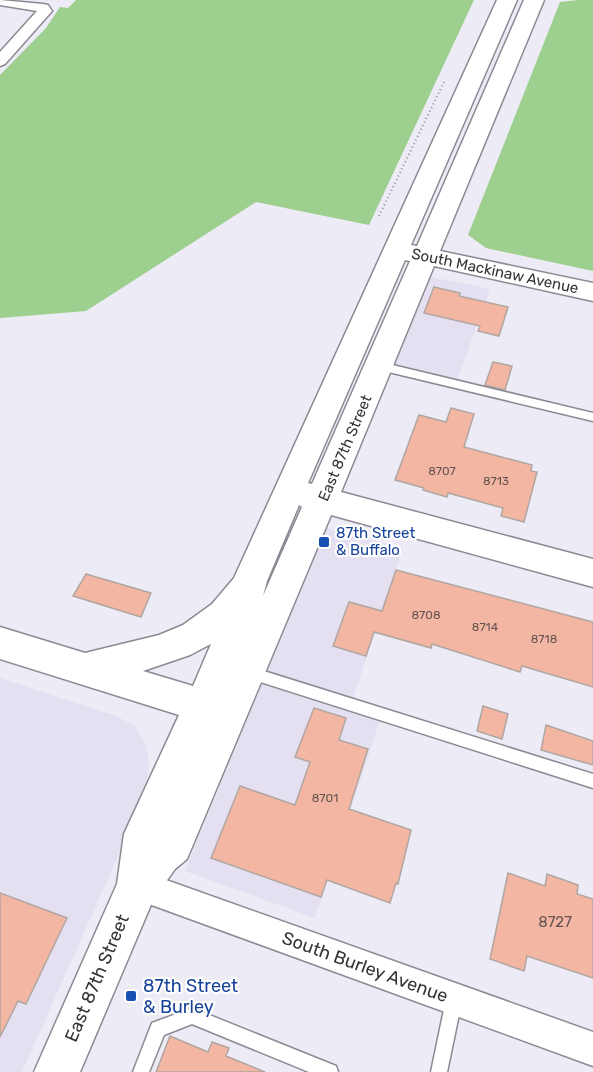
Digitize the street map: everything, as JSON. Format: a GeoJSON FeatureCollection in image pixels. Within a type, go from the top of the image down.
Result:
{"type":"FeatureCollection","features":[{"type":"Feature","properties":{"kind":"main road","name":"East 87th Street"},"geometry":{"type":"LineString","coordinates":[[235,668],[239,621],[250,581],[507,0]]}},
{"type":"Feature","properties":{"kind":"main road","name":"East 87th Street"},"geometry":{"type":"LineString","coordinates":[[57,1072],[138,885],[161,855],[173,845],[217,710],[235,668],[322,499],[534,0]]}},
{"type":"Feature","properties":{"kind":"main road","name":"South Mackinaw Avenue"},"geometry":{"type":"LineString","coordinates":[[398,250],[593,292]]}},
{"type":"Feature","properties":{"kind":"main road"},"geometry":{"type":"LineString","coordinates":[[290,490],[593,573]]}},
{"type":"Feature","properties":{"kind":"main road"},"geometry":{"type":"LineString","coordinates":[[84,670],[146,655],[205,629],[223,616],[250,581]]}},
{"type":"Feature","properties":{"kind":"main road"},"geometry":{"type":"LineString","coordinates":[[0,643],[217,710]]}},
{"type":"Feature","properties":{"kind":"street"},"geometry":{"type":"LineString","coordinates":[[0,1],[43,8],[45,11],[43,16],[0,61]]}},
{"type":"Feature","properties":{"kind":"street","name":"South Burley Avenue"},"geometry":{"type":"LineString","coordinates":[[138,885],[593,1049]]}},
{"type":"Feature","properties":{"kind":"lane"},"geometry":{"type":"LineString","coordinates":[[380,366],[593,417]]}},
{"type":"Feature","properties":{"kind":"lane"},"geometry":{"type":"LineString","coordinates":[[235,668],[593,781]]}},
{"type":"Feature","properties":{"kind":"lane"},"geometry":{"type":"LineString","coordinates":[[438,1072],[454,999]]}},
{"type":"Feature","properties":{"kind":"lane"},"geometry":{"type":"LineString","coordinates":[[141,1072],[158,1029],[192,1016],[330,1072]]}},
{"type":"Feature","properties":{"kind":"path"},"geometry":{"type":"LineString","coordinates":[[379,216],[439,92]]}},
{"type":"Feature","properties":{"kind":"shaded area"},"geometry":{"type":"Polygon","coordinates":[[[427,276],[490,289],[456,384],[389,369],[427,276]]]}},
{"type":"Feature","properties":{"kind":"shaded area"},"geometry":{"type":"Polygon","coordinates":[[[326,528],[403,548],[351,704],[382,714],[315,918],[185,871],[326,528]]]}},
{"type":"Feature","properties":{"kind":"shaded area"},"geometry":{"type":"Polygon","coordinates":[[[0,678],[116,716],[135,726],[145,743],[149,760],[147,779],[123,845],[22,1072],[0,1072],[0,678]]]}},
{"type":"Feature","properties":{"kind":"green space"},"geometry":{"type":"Polygon","coordinates":[[[76,0],[474,0],[369,225],[256,202],[86,311],[0,318],[0,75],[46,28],[60,7],[68,8],[76,0]]]}},
{"type":"Feature","properties":{"kind":"green space"},"geometry":{"type":"Polygon","coordinates":[[[593,0],[593,271],[486,248],[468,235],[560,2],[593,0]]]}},
{"type":"Feature","properties":{"kind":"building"},"geometry":{"type":"Polygon","coordinates":[[[434,287],[460,293],[459,296],[508,307],[499,336],[478,331],[480,326],[424,313],[434,287]]]}},
{"type":"Feature","properties":{"kind":"building"},"geometry":{"type":"Polygon","coordinates":[[[493,362],[512,366],[505,390],[485,385],[493,362]]]}},
{"type":"Feature","properties":{"kind":"building"},"geometry":{"type":"Polygon","coordinates":[[[451,408],[474,414],[464,447],[532,465],[531,471],[537,472],[524,522],[501,516],[503,508],[448,493],[447,497],[395,480],[419,415],[446,422],[451,408]]]}},
{"type":"Feature","properties":{"kind":"building"},"geometry":{"type":"Polygon","coordinates":[[[396,570],[593,622],[593,687],[522,666],[520,672],[432,644],[431,648],[374,632],[366,656],[333,646],[349,602],[382,611],[396,570]]]}},
{"type":"Feature","properties":{"kind":"building"},"geometry":{"type":"Polygon","coordinates":[[[86,574],[151,593],[141,617],[73,596],[86,574]]]}},
{"type":"Feature","properties":{"kind":"building"},"geometry":{"type":"Polygon","coordinates":[[[483,706],[508,714],[502,739],[477,731],[483,706]]]}},
{"type":"Feature","properties":{"kind":"building"},"geometry":{"type":"Polygon","coordinates":[[[314,708],[346,718],[339,740],[368,749],[349,809],[411,830],[398,884],[396,883],[390,903],[327,880],[321,897],[211,858],[240,786],[295,805],[310,762],[295,757],[314,708]]]}},
{"type":"Feature","properties":{"kind":"building"},"geometry":{"type":"Polygon","coordinates":[[[546,725],[593,741],[593,765],[541,750],[546,725]]]}},
{"type":"Feature","properties":{"kind":"building"},"geometry":{"type":"Polygon","coordinates":[[[508,873],[545,886],[547,874],[578,885],[577,894],[593,899],[593,978],[527,956],[524,971],[490,959],[508,873]]]}},
{"type":"Feature","properties":{"kind":"building"},"geometry":{"type":"Polygon","coordinates":[[[0,893],[67,918],[26,1004],[18,1001],[0,1037],[0,893]]]}},
{"type":"Feature","properties":{"kind":"building"},"geometry":{"type":"Polygon","coordinates":[[[170,1036],[208,1052],[212,1042],[229,1048],[226,1056],[265,1072],[156,1072],[170,1036]]]}},
{"type":"Feature","properties":{"kind":"place","name":"87th Street & Buffalo"},"geometry":{"type":"Point","coordinates":[324,542]}},
{"type":"Feature","properties":{"kind":"place","name":"87th Street & Burley"},"geometry":{"type":"Point","coordinates":[131,996]}}]}
